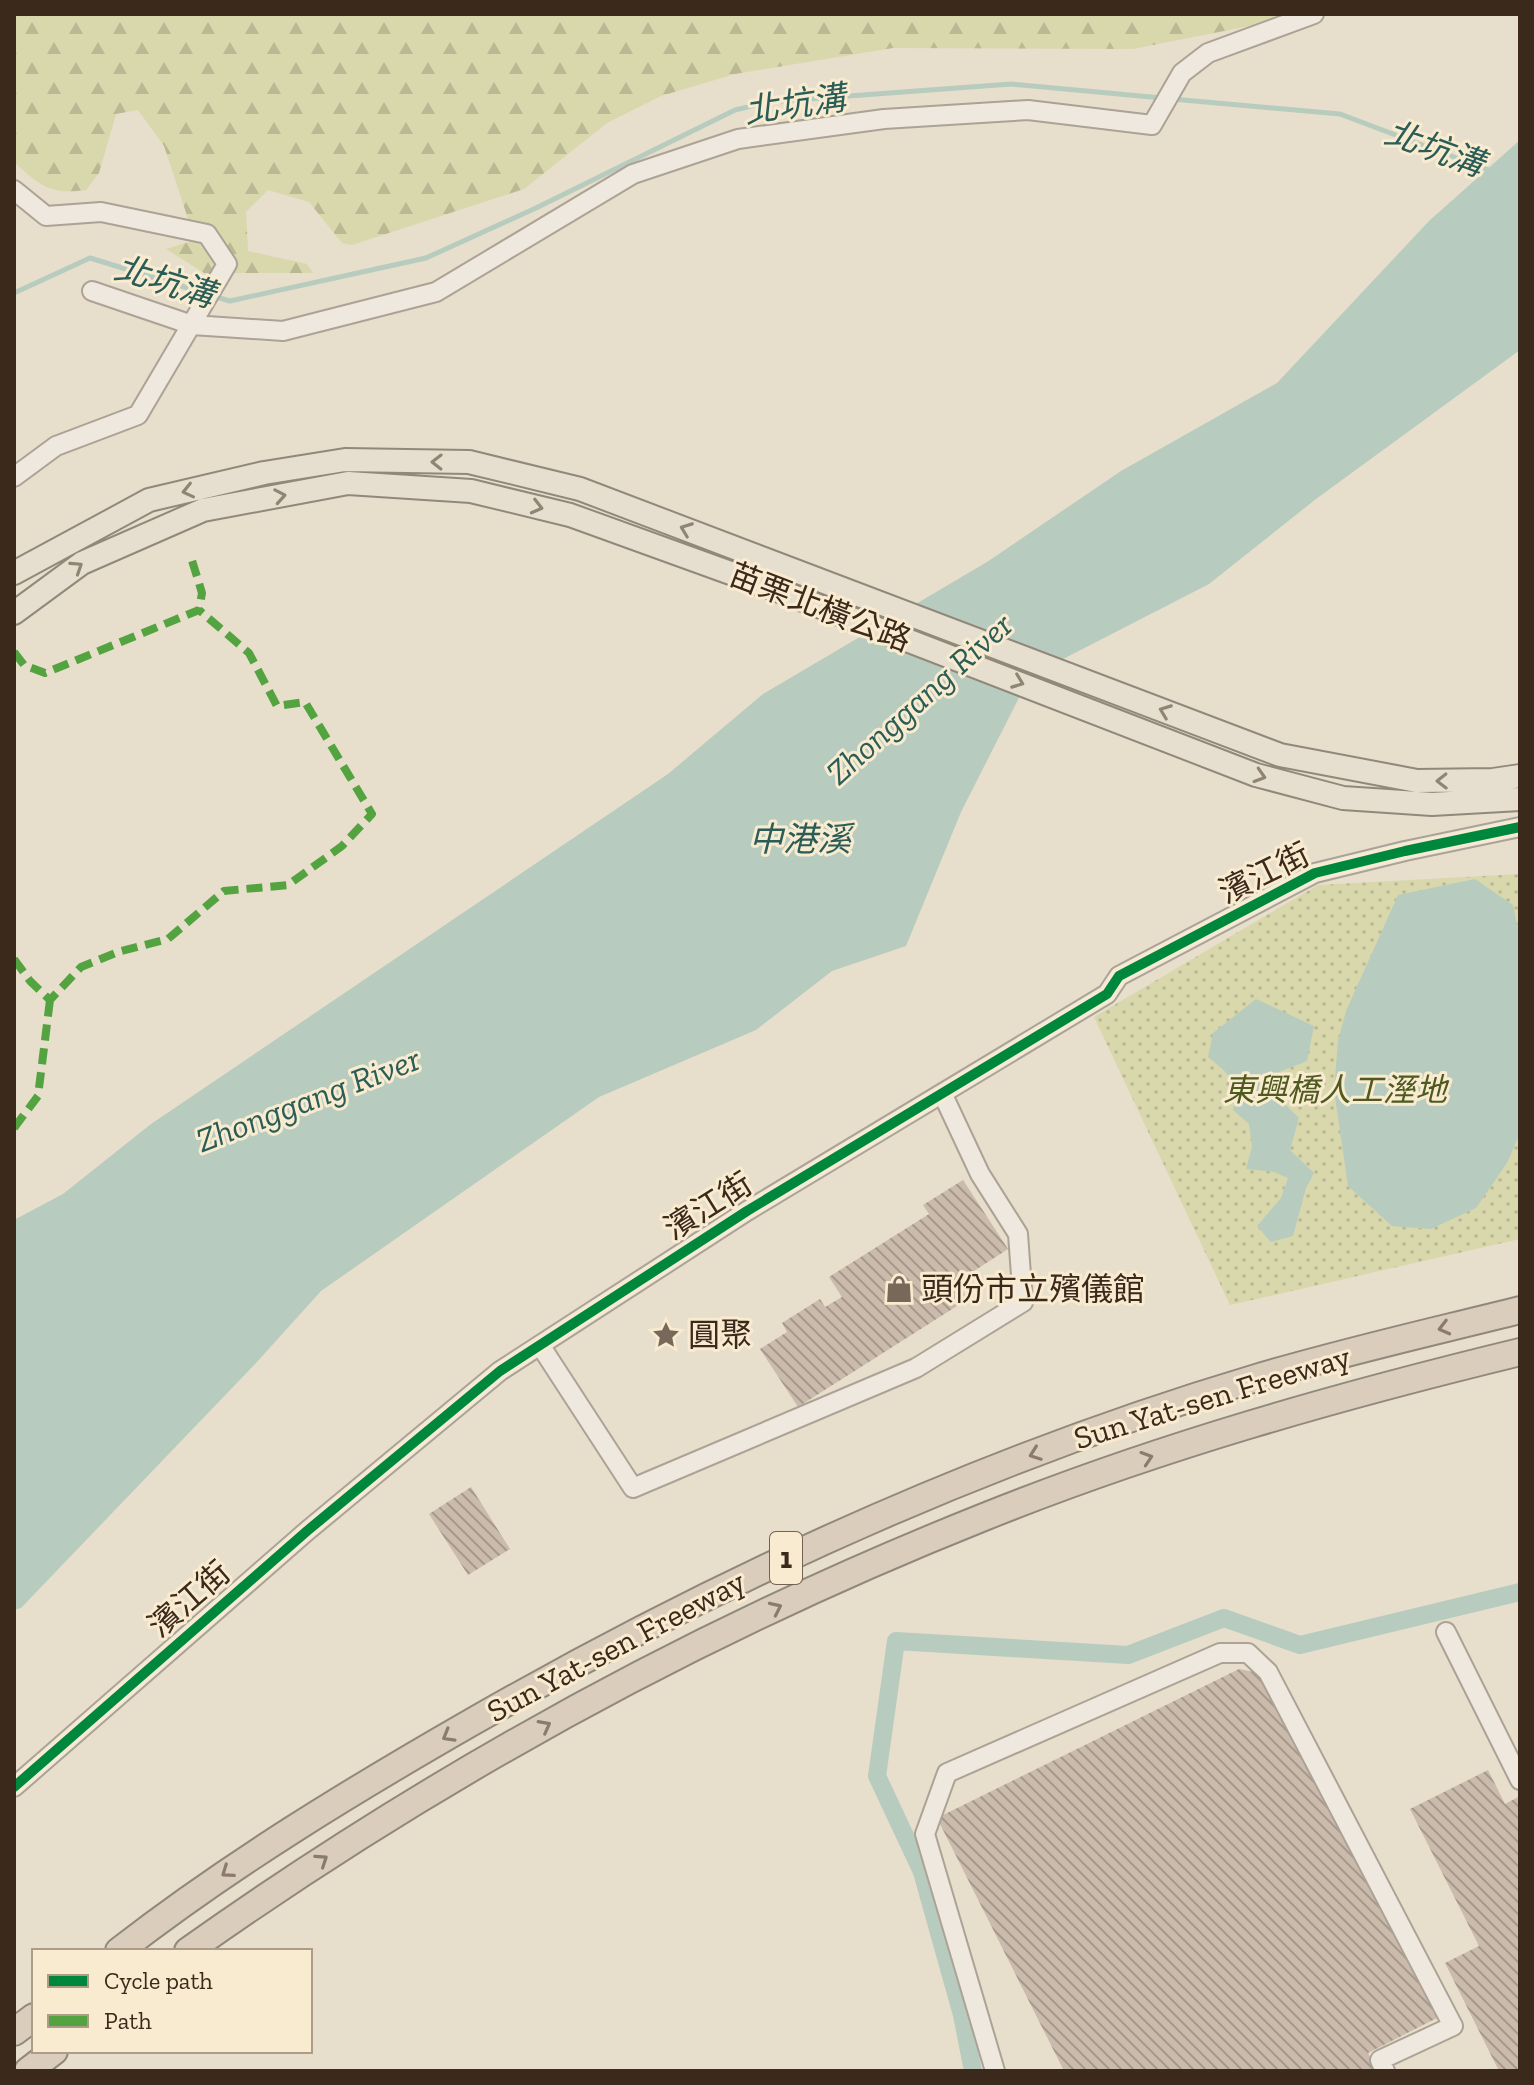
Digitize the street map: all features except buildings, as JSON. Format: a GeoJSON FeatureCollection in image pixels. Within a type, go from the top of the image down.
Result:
{"type":"FeatureCollection","features":[{"type":"Feature","properties":{"kind":"highway","name":"Sun Yat-sen Freeway"},"geometry":{"type":"LineString","coordinates":[[122,1949],[244,1860],[387,1770],[549,1678],[722,1588],[881,1514],[1112,1425],[1256,1378],[1520,1310]]}},
{"type":"Feature","properties":{"kind":"highway","name":"Sun Yat-sen Freeway"},"geometry":{"type":"LineString","coordinates":[[191,1949],[345,1844],[509,1745],[723,1632],[833,1582],[985,1516],[1117,1468],[1391,1383],[1520,1352]]}},
{"type":"Feature","properties":{"kind":"highway"},"geometry":{"type":"LineString","coordinates":[[14,2032],[32,2018]]}},
{"type":"Feature","properties":{"kind":"highway"},"geometry":{"type":"LineString","coordinates":[[28,2071],[51,2053]]}},
{"type":"Feature","properties":{"kind":"main road","name":"苗栗北橫公路"},"geometry":{"type":"LineString","coordinates":[[14,573],[149,500],[264,473],[345,460],[469,462],[580,489],[1280,755],[1417,781],[1493,780],[1520,776]]}},
{"type":"Feature","properties":{"kind":"main road","name":"苗栗北橫公路"},"geometry":{"type":"LineString","coordinates":[[14,613],[82,563],[203,510],[348,483],[471,491],[570,515],[772,588],[1256,775],[1343,798],[1432,804],[1520,799]]}},
{"type":"Feature","properties":{"kind":"street"},"geometry":{"type":"LineString","coordinates":[[92,291],[192,325],[283,331],[436,292],[633,174],[738,139],[884,119],[1028,110],[1152,125],[1182,73],[1208,53],[1314,14]]}},
{"type":"Feature","properties":{"kind":"street"},"geometry":{"type":"LineString","coordinates":[[14,190],[46,216],[101,212],[207,234],[227,264],[138,415],[56,446],[14,477]]}},
{"type":"Feature","properties":{"kind":"street","name":"濱江街"},"geometry":{"type":"LineString","coordinates":[[14,1787],[307,1531],[500,1371],[747,1211],[1107,994],[1119,976],[1315,873],[1520,827]]}},
{"type":"Feature","properties":{"kind":"street"},"geometry":{"type":"LineString","coordinates":[[540,1345],[633,1488],[930,1360],[1023,1302],[1018,1234],[980,1174],[943,1095]]}},
{"type":"Feature","properties":{"kind":"street"},"geometry":{"type":"LineString","coordinates":[[1446,1632],[1520,1780]]}},
{"type":"Feature","properties":{"kind":"street"},"geometry":{"type":"LineString","coordinates":[[995,2071],[925,1834],[947,1773],[1220,1653],[1248,1653],[1268,1672],[1453,2026],[1380,2060],[1385,2071]]}},
{"type":"Feature","properties":{"kind":"green space"},"geometry":{"type":"Polygon","coordinates":[[[14,14],[1291,14],[1280,20],[1133,49],[893,48],[735,74],[661,96],[607,123],[524,189],[352,245],[342,243],[309,202],[268,190],[246,212],[248,251],[307,264],[313,273],[204,273],[166,249],[195,240],[164,146],[138,110],[116,114],[99,173],[86,190],[63,191],[46,187],[14,162],[14,14]]]}},
{"type":"Feature","properties":{"kind":"green space","name":"東興橋人工溼地"},"geometry":{"type":"Polygon","coordinates":[[[1520,874],[1520,1239],[1230,1305],[1094,1017],[1318,885],[1520,874]]]}},
{"type":"Feature","properties":{"kind":"water","name":"中港溪"},"geometry":{"type":"Polygon","coordinates":[[[1520,140],[1520,350],[1316,499],[1209,584],[1030,676],[961,812],[906,946],[832,971],[756,1030],[599,1097],[321,1291],[21,1608],[14,1610],[14,1220],[63,1194],[151,1124],[668,774],[763,694],[987,562],[1121,471],[1277,383],[1429,221],[1520,140]]]}},
{"type":"Feature","properties":{"kind":"water"},"geometry":{"type":"Polygon","coordinates":[[[1475,879],[1513,905],[1520,939],[1520,1133],[1507,1163],[1476,1208],[1431,1229],[1392,1226],[1348,1186],[1334,1090],[1338,1041],[1346,1011],[1398,895],[1475,879]]]}},
{"type":"Feature","properties":{"kind":"water"},"geometry":{"type":"Polygon","coordinates":[[[1256,999],[1314,1026],[1307,1061],[1274,1074],[1272,1091],[1299,1118],[1290,1150],[1314,1173],[1306,1188],[1293,1236],[1271,1242],[1257,1226],[1281,1198],[1288,1178],[1274,1172],[1246,1169],[1252,1147],[1249,1124],[1233,1110],[1231,1079],[1208,1057],[1213,1033],[1256,999]]]}},
{"type":"Feature","properties":{"kind":"waterway","name":"北坑溝"},"geometry":{"type":"LineString","coordinates":[[213,296],[230,301],[426,258],[536,208],[735,110],[768,102],[1011,84],[1162,98]]}},
{"type":"Feature","properties":{"kind":"waterway","name":"北坑溝"},"geometry":{"type":"LineString","coordinates":[[1172,99],[1340,114],[1491,171]]}},
{"type":"Feature","properties":{"kind":"waterway","name":"北坑溝"},"geometry":{"type":"LineString","coordinates":[[14,293],[90,258],[204,293]]}},
{"type":"Feature","properties":{"kind":"waterway"},"geometry":{"type":"LineString","coordinates":[[973,2071],[962,2015],[922,1872],[877,1776],[896,1641],[1128,1655],[1224,1618],[1300,1645],[1520,1592]]}},
{"type":"Feature","properties":{"kind":"marked path"},"geometry":{"type":"LineString","coordinates":[[14,652],[24,665],[45,673],[199,610],[202,593],[190,554]]}},
{"type":"Feature","properties":{"kind":"marked path"},"geometry":{"type":"LineString","coordinates":[[14,959],[30,981],[50,1000],[81,967],[118,952],[168,939],[224,891],[288,885],[342,846],[372,814],[305,702],[277,706],[249,653],[199,610]]}},
{"type":"Feature","properties":{"kind":"marked path"},"geometry":{"type":"LineString","coordinates":[[14,1128],[38,1096],[50,1000]]}},
{"type":"Feature","properties":{"kind":"cycle path"},"geometry":{"type":"LineString","coordinates":[[14,1787],[307,1531],[500,1371],[747,1211],[1107,994],[1119,976],[1315,873],[1520,827]]}},
{"type":"Feature","properties":{"kind":"place","name":"頭份市立殯儀館"},"geometry":{"type":"Point","coordinates":[899,1289]}},
{"type":"Feature","properties":{"kind":"place","name":"圓聚"},"geometry":{"type":"Point","coordinates":[666,1335]}},
{"type":"Feature","properties":{"kind":"water label","name":"Zhonggang River"},"geometry":{"type":"Point","coordinates":[919,698]}},
{"type":"Feature","properties":{"kind":"water label","name":"Zhonggang River"},"geometry":{"type":"Point","coordinates":[308,1099]}}]}
